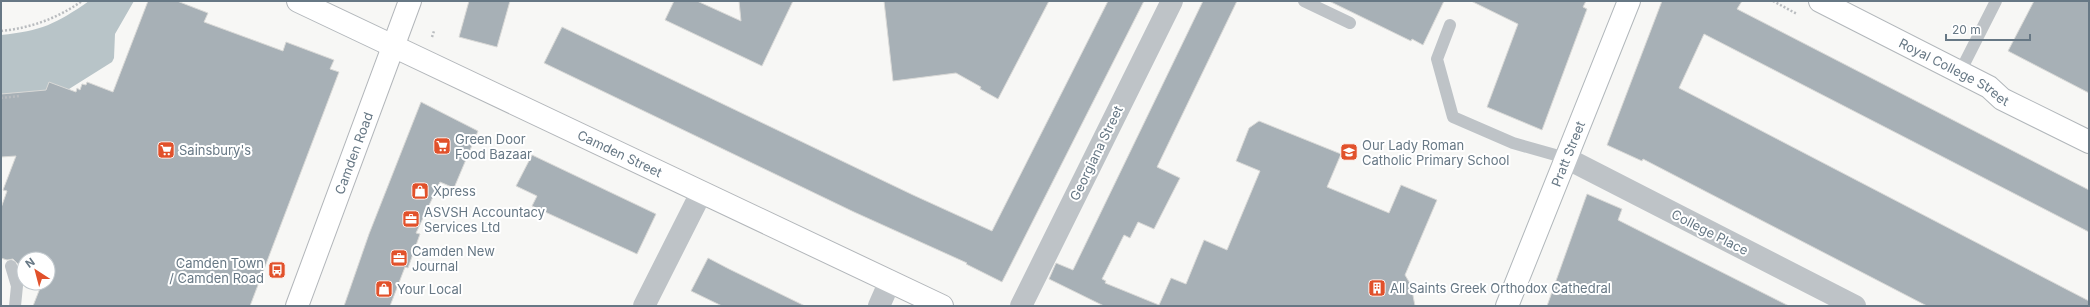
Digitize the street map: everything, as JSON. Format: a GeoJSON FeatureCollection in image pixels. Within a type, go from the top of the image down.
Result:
{"type":"FeatureCollection","features":[{"type":"Feature","properties":{"kind":"main road","name":"Camden Street"},"geometry":{"type":"LineString","coordinates":[[298,1],[942,306]]}},
{"type":"Feature","properties":{"kind":"main road","name":"Camden Road"},"geometry":{"type":"LineString","coordinates":[[297,306],[410,1]]}},
{"type":"Feature","properties":{"kind":"main road","name":"Pratt Street"},"geometry":{"type":"LineString","coordinates":[[1512,304],[1566,158],[1629,1]]}},
{"type":"Feature","properties":{"kind":"main road","name":"Royal College Street"},"geometry":{"type":"LineString","coordinates":[[1820,1],[1989,87],[2002,99],[2089,142]]}},
{"type":"Feature","properties":{"kind":"street","name":"Georgiana Street"},"geometry":{"type":"LineString","coordinates":[[1021,306],[1172,1]]}},
{"type":"Feature","properties":{"kind":"street","name":"College Place"},"geometry":{"type":"LineString","coordinates":[[1566,158],[1855,306]]}},
{"type":"Feature","properties":{"kind":"street"},"geometry":{"type":"LineString","coordinates":[[644,306],[701,193]]}},
{"type":"Feature","properties":{"kind":"street"},"geometry":{"type":"LineString","coordinates":[[879,306],[890,281]]}},
{"type":"Feature","properties":{"kind":"lane"},"geometry":{"type":"LineString","coordinates":[[1304,1],[1350,23]]}},
{"type":"Feature","properties":{"kind":"lane"},"geometry":{"type":"LineString","coordinates":[[1960,72],[1996,1]]}},
{"type":"Feature","properties":{"kind":"lane"},"geometry":{"type":"LineString","coordinates":[[1450,25],[1437,59],[1453,117],[1514,143],[1566,158]]}},
{"type":"Feature","properties":{"kind":"lane"},"geometry":{"type":"LineString","coordinates":[[11,266],[17,286],[15,306]]}},
{"type":"Feature","properties":{"kind":"path"},"geometry":{"type":"LineString","coordinates":[[1,31],[34,25],[68,11],[82,1]]}},
{"type":"Feature","properties":{"kind":"path"},"geometry":{"type":"LineString","coordinates":[[1,98],[20,96]]}},
{"type":"Feature","properties":{"kind":"shaded area"},"geometry":{"type":"Polygon","coordinates":[[[89,1],[134,1],[115,34],[114,58],[112,62],[69,89],[1,94],[1,35],[38,29],[57,21],[89,1]]]}},
{"type":"Feature","properties":{"kind":"building","name":"Sainsbury's"},"geometry":{"type":"Polygon","coordinates":[[[148,1],[177,1],[208,13],[204,22],[283,51],[286,42],[334,60],[330,69],[339,72],[250,306],[33,306],[39,291],[56,291],[56,251],[16,251],[16,262],[13,259],[7,260],[1,258],[1,208],[7,191],[3,190],[16,156],[1,157],[1,94],[46,90],[49,82],[76,92],[77,88],[80,90],[82,84],[86,85],[87,82],[113,92],[148,1]]]}},
{"type":"Feature","properties":{"kind":"building"},"geometry":{"type":"Polygon","coordinates":[[[469,1],[510,1],[497,47],[459,37],[469,1]]]}},
{"type":"Feature","properties":{"kind":"building"},"geometry":{"type":"Polygon","coordinates":[[[674,1],[697,1],[741,21],[739,1],[793,1],[762,66],[665,20],[674,1]]]}},
{"type":"Feature","properties":{"kind":"building"},"geometry":{"type":"Polygon","coordinates":[[[884,1],[1049,1],[998,99],[980,89],[981,87],[956,73],[893,81],[884,1]]]}},
{"type":"Feature","properties":{"kind":"building"},"geometry":{"type":"Polygon","coordinates":[[[1108,1],[1144,1],[1002,282],[966,264],[967,263],[854,212],[544,63],[562,27],[913,195],[992,231],[1108,1]]]}},
{"type":"Feature","properties":{"kind":"building"},"geometry":{"type":"Polygon","coordinates":[[[1203,1],[1237,1],[1157,167],[1180,178],[1154,229],[1138,222],[1130,238],[1124,235],[1102,279],[1106,281],[1105,283],[1159,305],[1171,278],[1186,284],[1204,240],[1227,250],[1260,171],[1236,161],[1249,128],[1259,121],[1341,154],[1327,187],[1389,213],[1401,185],[1437,200],[1405,275],[1411,285],[1415,306],[1104,306],[1049,279],[1056,263],[1073,270],[1203,1]]]}},
{"type":"Feature","properties":{"kind":"building"},"geometry":{"type":"Polygon","coordinates":[[[1329,1],[1444,1],[1423,45],[1412,39],[1411,41],[1329,1]]]}},
{"type":"Feature","properties":{"kind":"building"},"geometry":{"type":"Polygon","coordinates":[[[1471,1],[1586,1],[1583,7],[1587,9],[1542,130],[1487,107],[1518,24],[1471,1]]]}},
{"type":"Feature","properties":{"kind":"building"},"geometry":{"type":"Polygon","coordinates":[[[1662,1],[1742,1],[1737,9],[2089,190],[2089,232],[1704,34],[1679,88],[2089,301],[2089,306],[1927,306],[1643,159],[1642,161],[1607,145],[1662,1]]]}},
{"type":"Feature","properties":{"kind":"building"},"geometry":{"type":"Polygon","coordinates":[[[2034,1],[2089,1],[2089,93],[2008,51],[2034,1]]]}},
{"type":"Feature","properties":{"kind":"building"},"geometry":{"type":"Polygon","coordinates":[[[421,102],[478,131],[454,188],[440,182],[416,233],[420,234],[408,268],[405,267],[390,306],[344,306],[369,234],[421,102]]]}},
{"type":"Feature","properties":{"kind":"building"},"geometry":{"type":"Polygon","coordinates":[[[532,155],[656,214],[637,254],[532,206],[537,196],[516,186],[532,155]]]}},
{"type":"Feature","properties":{"kind":"building"},"geometry":{"type":"Polygon","coordinates":[[[1587,194],[1622,209],[1618,220],[1789,306],[1547,306],[1587,194]]]}},
{"type":"Feature","properties":{"kind":"building"},"geometry":{"type":"Polygon","coordinates":[[[708,258],[805,306],[722,306],[691,291],[708,258]]]}},
{"type":"Feature","properties":{"kind":"place","name":"Green Door Food Bazaar"},"geometry":{"type":"Point","coordinates":[442,146]}},
{"type":"Feature","properties":{"kind":"place","name":"Sainsbury's"},"geometry":{"type":"Point","coordinates":[166,150]}},
{"type":"Feature","properties":{"kind":"place","name":"Our Lady Roman Catholic Primary School"},"geometry":{"type":"Point","coordinates":[1349,152]}},
{"type":"Feature","properties":{"kind":"place","name":"Xpress"},"geometry":{"type":"Point","coordinates":[420,191]}},
{"type":"Feature","properties":{"kind":"place","name":"ASVSH Accountacy Services Ltd"},"geometry":{"type":"Point","coordinates":[411,219]}},
{"type":"Feature","properties":{"kind":"place","name":"Camden New Journal"},"geometry":{"type":"Point","coordinates":[399,258]}},
{"type":"Feature","properties":{"kind":"place","name":"Camden Town / Camden Road"},"geometry":{"type":"Point","coordinates":[277,270]}},
{"type":"Feature","properties":{"kind":"place","name":"All Saints Greek Orthodox Cathedral"},"geometry":{"type":"Point","coordinates":[1377,288]}},
{"type":"Feature","properties":{"kind":"place","name":"Your Local"},"geometry":{"type":"Point","coordinates":[384,289]}}]}
